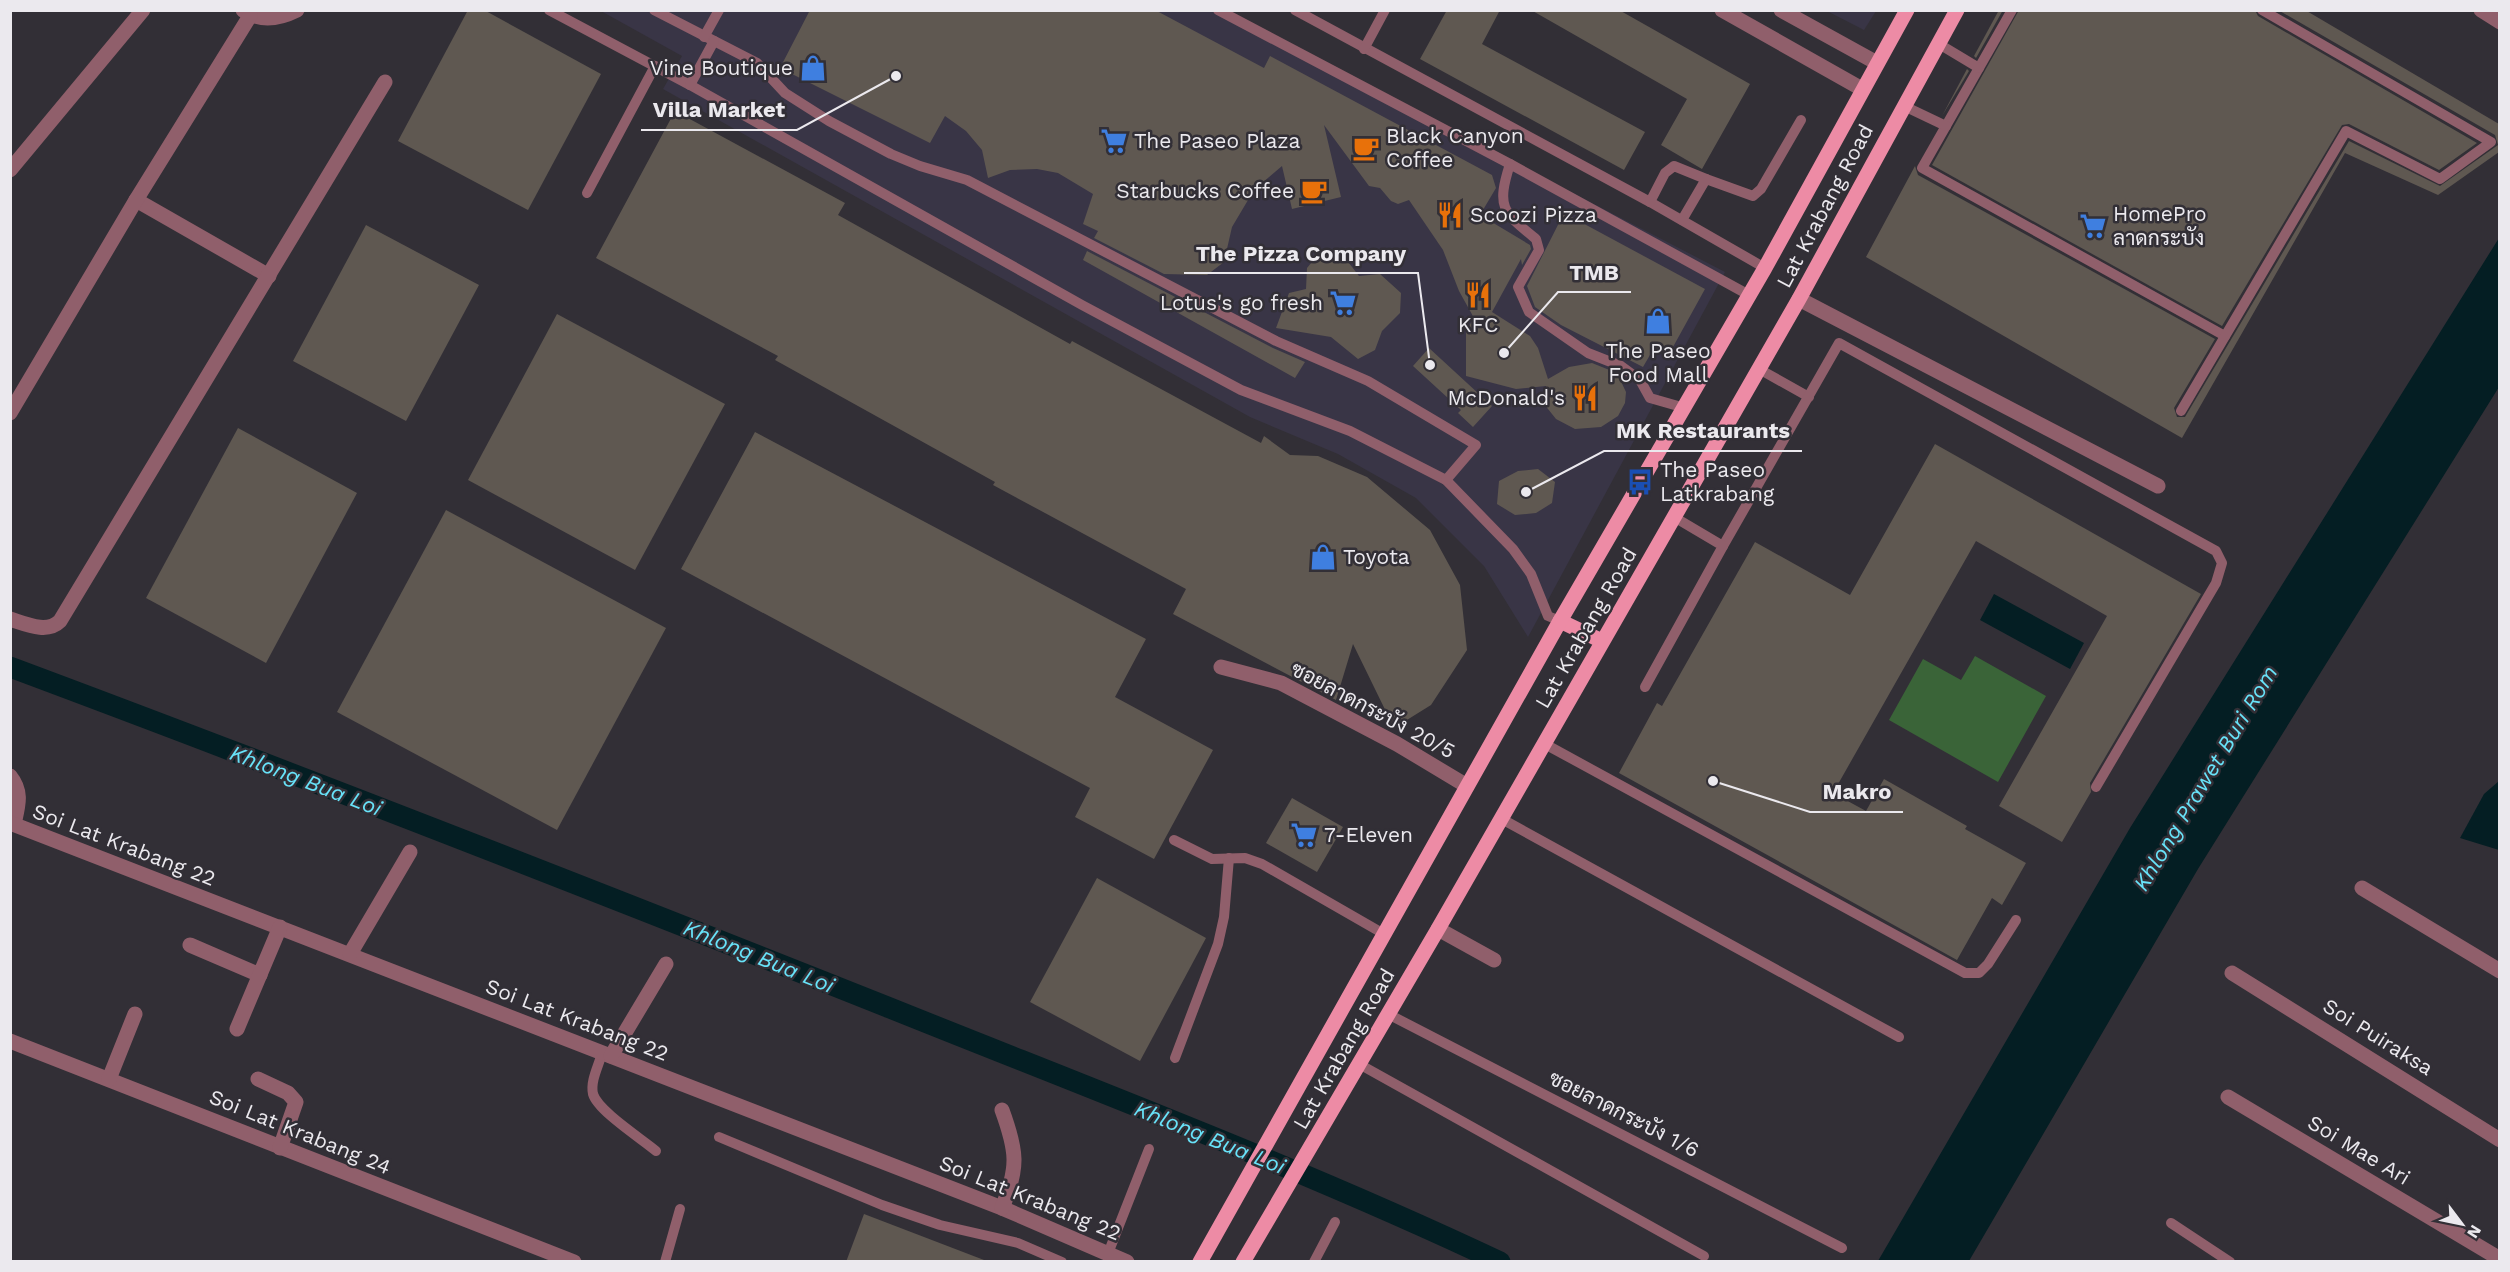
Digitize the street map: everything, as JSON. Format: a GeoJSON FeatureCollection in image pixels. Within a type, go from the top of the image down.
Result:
{"type":"FeatureCollection","features":[{"type":"Feature","properties":{"kind":"main road","name":"Lat Krabang Road"},"geometry":{"type":"LineString","coordinates":[[1200,1262],[1560,621],[1765,268],[1907,10]]}},
{"type":"Feature","properties":{"kind":"main road","name":"Lat Krabang Road"},"geometry":{"type":"LineString","coordinates":[[1245,1258],[1438,929],[1759,369],[1957,10]]}},
{"type":"Feature","properties":{"kind":"main road"},"geometry":{"type":"LineString","coordinates":[[1560,621],[1602,641]]}},
{"type":"Feature","properties":{"kind":"street"},"geometry":{"type":"LineString","coordinates":[[10,170],[143,10]]}},
{"type":"Feature","properties":{"kind":"street"},"geometry":{"type":"LineString","coordinates":[[10,413],[247,13],[265,18],[284,17],[297,10]]}},
{"type":"Feature","properties":{"kind":"street"},"geometry":{"type":"LineString","coordinates":[[1722,10],[1862,89]]}},
{"type":"Feature","properties":{"kind":"street"},"geometry":{"type":"LineString","coordinates":[[1780,10],[1877,63]]}},
{"type":"Feature","properties":{"kind":"street"},"geometry":{"type":"LineString","coordinates":[[2481,10],[2499,22]]}},
{"type":"Feature","properties":{"kind":"street"},"geometry":{"type":"LineString","coordinates":[[10,619],[42,628],[55,626],[60,621],[385,82]]}},
{"type":"Feature","properties":{"kind":"street"},"geometry":{"type":"LineString","coordinates":[[136,200],[268,276]]}},
{"type":"Feature","properties":{"kind":"street"},"geometry":{"type":"LineString","coordinates":[[1799,298],[2158,486]]}},
{"type":"Feature","properties":{"kind":"street","name":"ซอยลาดกระบัง 20/5"},"geometry":{"type":"LineString","coordinates":[[1221,667],[1281,682],[1397,744],[1467,786]]}},
{"type":"Feature","properties":{"kind":"street"},"geometry":{"type":"LineString","coordinates":[[10,776],[18,786],[20,793],[12,824]]}},
{"type":"Feature","properties":{"kind":"street","name":"Soi Lat Krabang 22"},"geometry":{"type":"LineString","coordinates":[[12,824],[1002,1208],[1109,1251],[1127,1262]]}},
{"type":"Feature","properties":{"kind":"street"},"geometry":{"type":"LineString","coordinates":[[350,954],[410,852]]}},
{"type":"Feature","properties":{"kind":"street"},"geometry":{"type":"LineString","coordinates":[[2362,888],[2499,971]]}},
{"type":"Feature","properties":{"kind":"street"},"geometry":{"type":"LineString","coordinates":[[237,1029],[280,927]]}},
{"type":"Feature","properties":{"kind":"street"},"geometry":{"type":"LineString","coordinates":[[1438,929],[1494,960]]}},
{"type":"Feature","properties":{"kind":"street"},"geometry":{"type":"LineString","coordinates":[[190,945],[260,975]]}},
{"type":"Feature","properties":{"kind":"street"},"geometry":{"type":"LineString","coordinates":[[607,1054],[666,964]]}},
{"type":"Feature","properties":{"kind":"street","name":"Soi Puiraksa"},"geometry":{"type":"LineString","coordinates":[[2232,973],[2319,1024],[2499,1140]]}},
{"type":"Feature","properties":{"kind":"street"},"geometry":{"type":"LineString","coordinates":[[109,1078],[135,1014]]}},
{"type":"Feature","properties":{"kind":"street","name":"Soi Lat Krabang 24"},"geometry":{"type":"LineString","coordinates":[[10,1041],[574,1262]]}},
{"type":"Feature","properties":{"kind":"street"},"geometry":{"type":"LineString","coordinates":[[258,1078],[288,1093],[296,1102],[280,1148]]}},
{"type":"Feature","properties":{"kind":"street","name":"Soi Mae Ari"},"geometry":{"type":"LineString","coordinates":[[2228,1097],[2499,1259]]}},
{"type":"Feature","properties":{"kind":"street"},"geometry":{"type":"LineString","coordinates":[[1002,1110],[1014,1141],[1016,1164],[1002,1208]]}},
{"type":"Feature","properties":{"kind":"lane"},"geometry":{"type":"LineString","coordinates":[[549,10],[690,85],[1082,305],[1241,390],[1350,431],[1446,480],[1513,549],[1531,573],[1548,616],[1560,621]]}},
{"type":"Feature","properties":{"kind":"lane"},"geometry":{"type":"LineString","coordinates":[[690,85],[719,10]]}},
{"type":"Feature","properties":{"kind":"lane"},"geometry":{"type":"LineString","coordinates":[[1218,10],[1749,295]]}},
{"type":"Feature","properties":{"kind":"lane"},"geometry":{"type":"LineString","coordinates":[[1295,10],[1315,15],[1364,49],[1650,202],[1765,268]]}},
{"type":"Feature","properties":{"kind":"lane"},"geometry":{"type":"LineString","coordinates":[[1364,49],[1384,10]]}},
{"type":"Feature","properties":{"kind":"lane"},"geometry":{"type":"LineString","coordinates":[[2012,10],[1922,168],[2225,336]]}},
{"type":"Feature","properties":{"kind":"lane"},"geometry":{"type":"LineString","coordinates":[[2181,411],[2346,131],[2440,179],[2491,142],[2262,10]]}},
{"type":"Feature","properties":{"kind":"lane"},"geometry":{"type":"LineString","coordinates":[[659,12],[757,63],[801,104],[891,154],[920,166],[967,180],[1276,340],[1368,381],[1476,446],[1446,480]]}},
{"type":"Feature","properties":{"kind":"lane"},"geometry":{"type":"LineString","coordinates":[[1939,44],[1979,68]]}},
{"type":"Feature","properties":{"kind":"lane"},"geometry":{"type":"LineString","coordinates":[[587,193],[655,66]]}},
{"type":"Feature","properties":{"kind":"lane"},"geometry":{"type":"LineString","coordinates":[[1904,105],[1946,126]]}},
{"type":"Feature","properties":{"kind":"lane"},"geometry":{"type":"LineString","coordinates":[[1650,202],[1665,173],[1674,166],[1753,196],[1761,189],[1801,120]]}},
{"type":"Feature","properties":{"kind":"lane"},"geometry":{"type":"LineString","coordinates":[[1510,165],[1505,179],[1503,205],[1509,217],[1536,239],[1539,250],[1518,287],[1529,312],[1588,353],[1621,366],[1640,380],[1650,398],[1685,408]]}},
{"type":"Feature","properties":{"kind":"lane"},"geometry":{"type":"LineString","coordinates":[[1682,220],[1706,178]]}},
{"type":"Feature","properties":{"kind":"lane"},"geometry":{"type":"LineString","coordinates":[[1645,687],[1839,343],[2216,551],[2222,563],[2216,583],[2096,787]]}},
{"type":"Feature","properties":{"kind":"lane"},"geometry":{"type":"LineString","coordinates":[[1759,369],[1809,397]]}},
{"type":"Feature","properties":{"kind":"lane"},"geometry":{"type":"LineString","coordinates":[[1674,517],[1723,546]]}},
{"type":"Feature","properties":{"kind":"lane"},"geometry":{"type":"LineString","coordinates":[[1543,743],[1965,973],[1978,973],[1988,964],[2016,920]]}},
{"type":"Feature","properties":{"kind":"lane"},"geometry":{"type":"LineString","coordinates":[[1500,818],[1899,1037]]}},
{"type":"Feature","properties":{"kind":"lane"},"geometry":{"type":"LineString","coordinates":[[1174,840],[1212,859],[1245,858],[1262,864],[1384,934]]}},
{"type":"Feature","properties":{"kind":"lane"},"geometry":{"type":"LineString","coordinates":[[1175,1058],[1218,944],[1224,917],[1229,858]]}},
{"type":"Feature","properties":{"kind":"lane","name":"ซอยลาดกระบัง 1/6"},"geometry":{"type":"LineString","coordinates":[[1388,1014],[1842,1248]]}},
{"type":"Feature","properties":{"kind":"lane"},"geometry":{"type":"LineString","coordinates":[[607,1054],[594,1080],[593,1094],[600,1106],[656,1151]]}},
{"type":"Feature","properties":{"kind":"lane"},"geometry":{"type":"LineString","coordinates":[[1359,1064],[1704,1256]]}},
{"type":"Feature","properties":{"kind":"lane"},"geometry":{"type":"LineString","coordinates":[[719,1137],[882,1205],[940,1225],[1018,1243],[1062,1262]]}},
{"type":"Feature","properties":{"kind":"lane"},"geometry":{"type":"LineString","coordinates":[[1109,1251],[1149,1149]]}},
{"type":"Feature","properties":{"kind":"lane"},"geometry":{"type":"LineString","coordinates":[[664,1262],[680,1209]]}},
{"type":"Feature","properties":{"kind":"lane"},"geometry":{"type":"LineString","coordinates":[[1314,1262],[1335,1222]]}},
{"type":"Feature","properties":{"kind":"lane"},"geometry":{"type":"LineString","coordinates":[[2171,1223],[2230,1262]]}},
{"type":"Feature","properties":{"kind":"shaded area"},"geometry":{"type":"Polygon","coordinates":[[[1876,10],[1864,30],[1827,11],[1876,10]]]}},
{"type":"Feature","properties":{"kind":"shaded area","name":"The Paseo Latkrabang"},"geometry":{"type":"Polygon","coordinates":[[[601,11],[1222,11],[1725,272],[1528,637],[1484,566],[1416,498],[1338,454],[1250,417],[663,89],[682,56],[601,11]]]}},
{"type":"Feature","properties":{"kind":"green space"},"geometry":{"type":"Polygon","coordinates":[[[1975,656],[2046,696],[1998,782],[1889,720],[1923,659],[1961,680],[1975,656]]]}},
{"type":"Feature","properties":{"kind":"water","name":"Khlong Prawet Buri Rom"},"geometry":{"type":"Polygon","coordinates":[[[2499,238],[2499,387],[2198,869],[1969,1261],[1878,1261],[2130,828],[2499,238]]]}},
{"type":"Feature","properties":{"kind":"water"},"geometry":{"type":"Polygon","coordinates":[[[1994,594],[2084,643],[2070,669],[1980,620],[1994,594]]]}},
{"type":"Feature","properties":{"kind":"water"},"geometry":{"type":"Polygon","coordinates":[[[2499,781],[2499,850],[2460,838],[2484,794],[2499,781]]]}},
{"type":"Feature","properties":{"kind":"building"},"geometry":{"type":"Polygon","coordinates":[[[468,10],[484,10],[601,74],[528,210],[398,141],[468,10]]]}},
{"type":"Feature","properties":{"kind":"building"},"geometry":{"type":"Polygon","coordinates":[[[810,10],[1155,10],[1264,68],[1270,56],[1492,175],[1496,188],[1480,215],[1530,245],[1531,249],[1522,265],[1521,259],[1492,312],[1530,336],[1538,348],[1548,379],[1569,367],[1592,363],[1617,373],[1626,392],[1625,403],[1618,416],[1601,427],[1575,429],[1556,419],[1544,404],[1546,386],[1516,389],[1466,376],[1466,331],[1474,318],[1459,291],[1443,250],[1409,200],[1398,204],[1391,201],[1380,188],[1369,186],[1324,125],[1341,197],[1292,209],[1282,166],[1254,190],[1232,227],[1224,262],[1207,275],[1164,274],[1094,238],[1098,231],[1083,224],[1093,194],[1058,173],[1037,169],[1010,170],[988,178],[982,150],[966,131],[945,116],[930,143],[780,68],[810,10]]]}},
{"type":"Feature","properties":{"kind":"building"},"geometry":{"type":"Polygon","coordinates":[[[1447,10],[1500,10],[1482,44],[1645,132],[1624,170],[1420,59],[1447,10]]]}},
{"type":"Feature","properties":{"kind":"building"},"geometry":{"type":"Polygon","coordinates":[[[1531,10],[1619,10],[1750,84],[1702,169],[1661,145],[1687,99],[1531,10]]]}},
{"type":"Feature","properties":{"kind":"building"},"geometry":{"type":"Polygon","coordinates":[[[1999,10],[2003,10],[1976,58],[1974,56],[1999,10]]]}},
{"type":"Feature","properties":{"kind":"building","name":"HomePro ลาดกระบัง"},"geometry":{"type":"Polygon","coordinates":[[[2019,10],[2255,10],[2258,16],[2477,143],[2439,170],[2349,124],[2342,125],[2222,326],[1932,165],[2019,10]]]}},
{"type":"Feature","properties":{"kind":"building"},"geometry":{"type":"Polygon","coordinates":[[[2278,10],[2305,10],[2499,124],[2499,152],[2438,195],[2345,153],[2182,438],[1866,257],[1915,166],[1918,175],[2215,339],[2174,408],[2177,417],[2185,417],[2349,141],[2440,186],[2498,145],[2495,135],[2278,10]]]}},
{"type":"Feature","properties":{"kind":"building"},"geometry":{"type":"Polygon","coordinates":[[[1967,69],[1969,71],[1942,116],[1967,69]]]}},
{"type":"Feature","properties":{"kind":"building"},"geometry":{"type":"Polygon","coordinates":[[[675,111],[845,203],[838,215],[1070,344],[1072,341],[1261,443],[1264,436],[1290,455],[1318,456],[1367,477],[1430,530],[1460,585],[1467,650],[1431,705],[1394,728],[1353,644],[1336,700],[1173,614],[1186,589],[993,485],[995,482],[775,360],[778,356],[596,258],[675,111]]]}},
{"type":"Feature","properties":{"kind":"building"},"geometry":{"type":"Polygon","coordinates":[[[1564,213],[1705,289],[1668,356],[1654,348],[1643,367],[1561,325],[1535,307],[1527,286],[1564,213]]]}},
{"type":"Feature","properties":{"kind":"building"},"geometry":{"type":"Polygon","coordinates":[[[366,225],[479,285],[406,421],[293,361],[366,225]]]}},
{"type":"Feature","properties":{"kind":"building"},"geometry":{"type":"Polygon","coordinates":[[[1087,251],[1273,348],[1305,362],[1295,378],[1083,260],[1087,251]]]}},
{"type":"Feature","properties":{"kind":"building","name":"Lotus's go fresh"},"geometry":{"type":"Polygon","coordinates":[[[1320,252],[1342,254],[1359,276],[1380,274],[1401,293],[1400,313],[1382,331],[1375,350],[1358,359],[1331,337],[1276,328],[1289,293],[1306,289],[1307,268],[1320,252]]]}},
{"type":"Feature","properties":{"kind":"building"},"geometry":{"type":"Polygon","coordinates":[[[557,314],[725,404],[635,570],[468,480],[557,314]]]}},
{"type":"Feature","properties":{"kind":"building"},"geometry":{"type":"Polygon","coordinates":[[[1429,348],[1492,406],[1473,427],[1458,413],[1461,410],[1413,366],[1429,348]]]}},
{"type":"Feature","properties":{"kind":"building"},"geometry":{"type":"Polygon","coordinates":[[[238,428],[357,493],[266,663],[146,598],[238,428]]]}},
{"type":"Feature","properties":{"kind":"building"},"geometry":{"type":"Polygon","coordinates":[[[755,432],[1146,639],[1115,697],[1213,750],[1154,859],[1075,817],[1090,788],[681,569],[755,432]]]}},
{"type":"Feature","properties":{"kind":"building"},"geometry":{"type":"Polygon","coordinates":[[[1935,444],[2201,594],[2090,783],[2091,792],[2062,842],[1999,806],[2107,616],[1976,541],[1833,793],[1866,811],[1884,779],[1967,826],[1965,829],[2026,863],[2002,905],[1992,898],[1957,960],[1619,773],[1657,703],[1662,706],[1755,542],[1850,595],[1935,444]]]}},
{"type":"Feature","properties":{"kind":"building"},"geometry":{"type":"Polygon","coordinates":[[[1538,469],[1555,482],[1552,503],[1536,513],[1515,515],[1497,504],[1499,481],[1518,471],[1538,469]]]}},
{"type":"Feature","properties":{"kind":"building"},"geometry":{"type":"Polygon","coordinates":[[[446,510],[666,628],[557,830],[337,712],[446,510]]]}},
{"type":"Feature","properties":{"kind":"building","name":"7-Eleven"},"geometry":{"type":"Polygon","coordinates":[[[1292,798],[1343,827],[1317,872],[1266,843],[1292,798]]]}},
{"type":"Feature","properties":{"kind":"building"},"geometry":{"type":"Polygon","coordinates":[[[1097,878],[1206,938],[1140,1061],[1030,1002],[1097,878]]]}},
{"type":"Feature","properties":{"kind":"building"},"geometry":{"type":"Polygon","coordinates":[[[864,1214],[984,1260],[984,1262],[846,1262],[864,1214]]]}},
{"type":"Feature","properties":{"kind":"waterway","name":"Khlong Bua Loi"},"geometry":{"type":"LineString","coordinates":[[10,667],[451,835],[1120,1100],[1349,1194],[1500,1262]]}},
{"type":"Feature","properties":{"kind":"place","name":"Vine Boutique"},"geometry":{"type":"Point","coordinates":[813,68]}},
{"type":"Feature","properties":{"kind":"place","name":"Villa Market"},"geometry":{"type":"Point","coordinates":[896,76]}},
{"type":"Feature","properties":{"kind":"place","name":"The Paseo Plaza"},"geometry":{"type":"Point","coordinates":[1114,141]}},
{"type":"Feature","properties":{"kind":"place","name":"Black Canyon Coffee"},"geometry":{"type":"Point","coordinates":[1366,148]}},
{"type":"Feature","properties":{"kind":"place","name":"Starbucks Coffee"},"geometry":{"type":"Point","coordinates":[1314,191]}},
{"type":"Feature","properties":{"kind":"place","name":"Scoozi Pizza"},"geometry":{"type":"Point","coordinates":[1450,215]}},
{"type":"Feature","properties":{"kind":"place","name":"HomePro ลาดกระบัง"},"geometry":{"type":"Point","coordinates":[2093,226]}},
{"type":"Feature","properties":{"kind":"place","name":"KFC"},"geometry":{"type":"Point","coordinates":[1478,295]}},
{"type":"Feature","properties":{"kind":"place","name":"Lotus's go fresh"},"geometry":{"type":"Point","coordinates":[1343,303]}},
{"type":"Feature","properties":{"kind":"place","name":"The Paseo Food Mall"},"geometry":{"type":"Point","coordinates":[1658,321]}},
{"type":"Feature","properties":{"kind":"place","name":"TMB"},"geometry":{"type":"Point","coordinates":[1504,353]}},
{"type":"Feature","properties":{"kind":"place","name":"The Pizza Company"},"geometry":{"type":"Point","coordinates":[1430,365]}},
{"type":"Feature","properties":{"kind":"place","name":"McDonald's"},"geometry":{"type":"Point","coordinates":[1585,398]}},
{"type":"Feature","properties":{"kind":"place","name":"The Paseo Latkrabang"},"geometry":{"type":"Point","coordinates":[1640,482]}},
{"type":"Feature","properties":{"kind":"place","name":"MK Restaurants"},"geometry":{"type":"Point","coordinates":[1526,492]}},
{"type":"Feature","properties":{"kind":"place","name":"Toyota"},"geometry":{"type":"Point","coordinates":[1323,557]}},
{"type":"Feature","properties":{"kind":"place","name":"Makro"},"geometry":{"type":"Point","coordinates":[1713,781]}},
{"type":"Feature","properties":{"kind":"place","name":"7-Eleven"},"geometry":{"type":"Point","coordinates":[1304,835]}}]}
